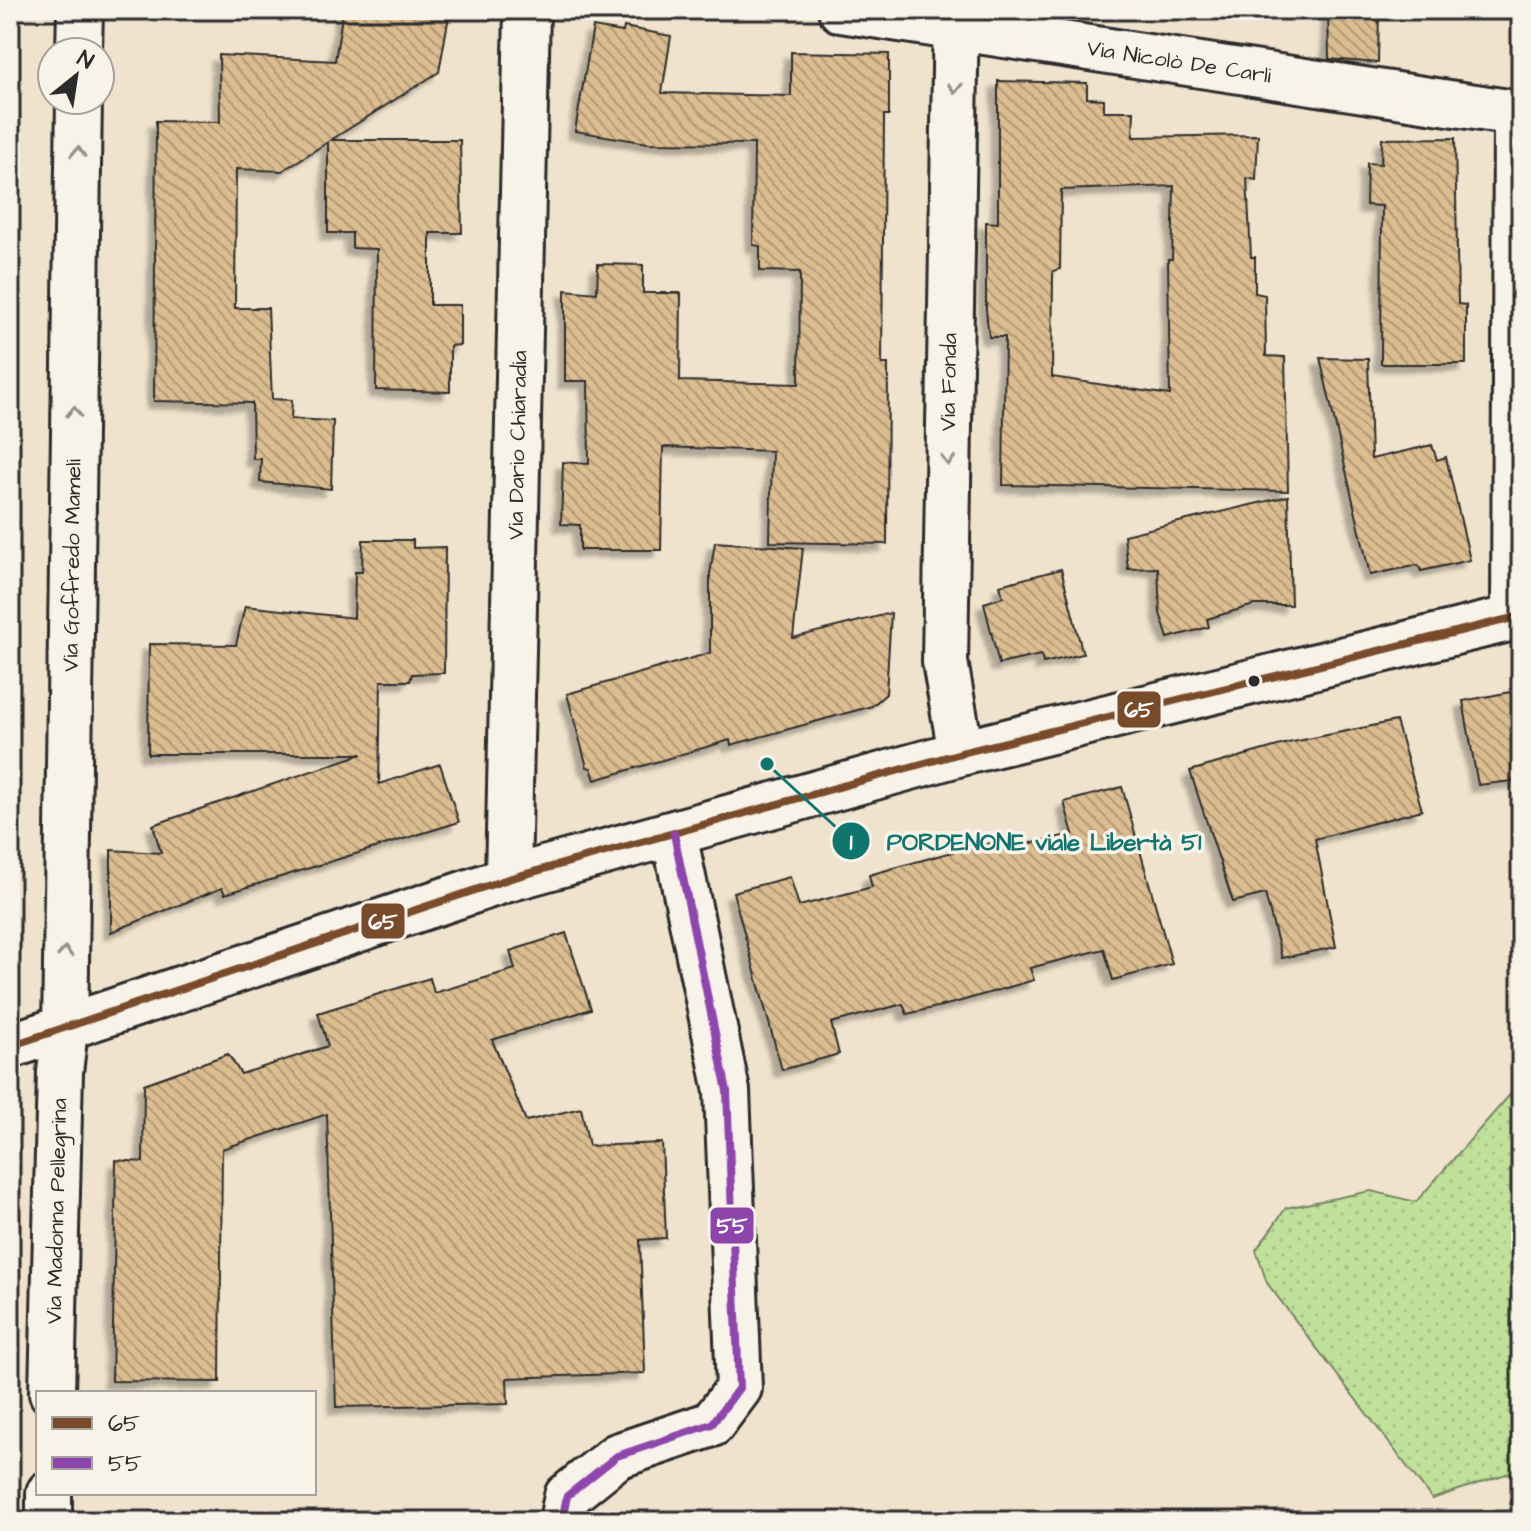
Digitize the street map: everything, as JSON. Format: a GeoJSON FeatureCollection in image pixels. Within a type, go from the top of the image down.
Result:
{"type":"FeatureCollection","features":[{"type":"Feature","properties":{"kind":"street"},"geometry":{"type":"LineString","coordinates":[[79,36],[80,10]]}},
{"type":"Feature","properties":{"kind":"street","name":"Via Dario Chiaradia"},"geometry":{"type":"LineString","coordinates":[[508,879],[527,10]]}},
{"type":"Feature","properties":{"kind":"street","name":"Via Nicolò De Carli"},"geometry":{"type":"LineString","coordinates":[[841,10],[956,20],[1518,113],[1518,617]]}},
{"type":"Feature","properties":{"kind":"street","name":"Via Fonda"},"geometry":{"type":"LineString","coordinates":[[956,20],[945,662],[961,753]]}},
{"type":"Feature","properties":{"kind":"street","name":"Via Goffredo Mameli"},"geometry":{"type":"LineString","coordinates":[[65,1030],[79,116]]}},
{"type":"Feature","properties":{"kind":"street"},"geometry":{"type":"LineString","coordinates":[[10,1046],[508,879],[961,753],[1518,617]]}},
{"type":"Feature","properties":{"kind":"street"},"geometry":{"type":"LineString","coordinates":[[562,1521],[567,1496],[617,1456],[712,1424],[739,1388],[727,1091],[674,834]]}},
{"type":"Feature","properties":{"kind":"street","name":"Via Madonna Pellegrina"},"geometry":{"type":"LineString","coordinates":[[52,1391],[60,1072],[65,1030]]}},
{"type":"Feature","properties":{"kind":"street"},"geometry":{"type":"LineString","coordinates":[[49,1495],[49,1521]]}},
{"type":"Feature","properties":{"kind":"green space"},"geometry":{"type":"Polygon","coordinates":[[[1521,1082],[1521,1469],[1432,1499],[1267,1283],[1256,1250],[1286,1208],[1371,1191],[1416,1202],[1521,1082]]]}},
{"type":"Feature","properties":{"kind":"building"},"geometry":{"type":"Polygon","coordinates":[[[343,10],[450,10],[439,72],[331,140],[460,140],[462,233],[430,233],[430,305],[460,305],[460,345],[450,346],[450,392],[376,390],[377,249],[352,248],[352,233],[328,233],[328,142],[282,171],[236,169],[235,308],[268,308],[272,399],[292,400],[291,419],[333,421],[331,489],[260,482],[261,459],[253,459],[252,403],[154,401],[156,121],[220,122],[219,55],[335,61],[343,10]]]}},
{"type":"Feature","properties":{"kind":"building"},"geometry":{"type":"Polygon","coordinates":[[[1328,10],[1379,10],[1378,63],[1329,59],[1328,10]]]}},
{"type":"Feature","properties":{"kind":"building"},"geometry":{"type":"Polygon","coordinates":[[[593,27],[623,32],[624,27],[671,36],[662,93],[791,96],[791,52],[889,54],[889,115],[884,115],[882,364],[888,364],[887,544],[770,542],[772,451],[663,447],[661,550],[580,550],[580,525],[561,524],[563,462],[589,464],[588,381],[565,381],[565,290],[597,293],[598,264],[643,265],[643,293],[681,293],[680,381],[799,384],[800,272],[760,271],[760,246],[753,245],[754,144],[648,143],[575,131],[593,27]]]}},
{"type":"Feature","properties":{"kind":"building"},"geometry":{"type":"Polygon","coordinates":[[[998,81],[1087,83],[1087,98],[1104,99],[1104,111],[1134,111],[1133,137],[1258,135],[1256,180],[1247,178],[1251,257],[1255,257],[1255,293],[1265,295],[1266,356],[1285,357],[1288,491],[1003,485],[1005,337],[989,337],[986,310],[986,222],[998,223],[998,81]],[[1174,186],[1061,190],[1060,269],[1053,271],[1052,377],[1170,395],[1168,259],[1172,259],[1174,186]]]}},
{"type":"Feature","properties":{"kind":"building"},"geometry":{"type":"Polygon","coordinates":[[[1455,138],[1458,304],[1466,305],[1466,364],[1381,364],[1382,206],[1366,205],[1367,163],[1381,164],[1382,139],[1455,138]]]}},
{"type":"Feature","properties":{"kind":"building"},"geometry":{"type":"Polygon","coordinates":[[[1320,358],[1368,359],[1371,459],[1432,445],[1437,460],[1446,457],[1470,560],[1421,571],[1418,565],[1370,575],[1320,358]]]}},
{"type":"Feature","properties":{"kind":"building"},"geometry":{"type":"Polygon","coordinates":[[[1288,496],[1291,605],[1254,605],[1207,619],[1209,627],[1168,638],[1160,613],[1158,568],[1128,569],[1124,535],[1288,496]]]}},
{"type":"Feature","properties":{"kind":"building"},"geometry":{"type":"Polygon","coordinates":[[[363,540],[413,540],[413,548],[445,547],[444,673],[412,674],[410,681],[381,681],[379,784],[440,764],[459,822],[225,894],[222,888],[111,932],[111,850],[161,853],[153,825],[362,754],[148,754],[149,644],[236,645],[245,606],[354,618],[355,572],[362,572],[363,540]]]}},
{"type":"Feature","properties":{"kind":"building"},"geometry":{"type":"Polygon","coordinates":[[[715,542],[803,548],[793,638],[891,613],[886,694],[872,706],[731,745],[730,740],[595,780],[591,768],[587,767],[567,694],[710,653],[710,574],[715,542]]]}},
{"type":"Feature","properties":{"kind":"building"},"geometry":{"type":"Polygon","coordinates":[[[1061,569],[1083,654],[1043,663],[1041,655],[999,664],[984,603],[1003,597],[1000,585],[1061,569]]]}},
{"type":"Feature","properties":{"kind":"building"},"geometry":{"type":"Polygon","coordinates":[[[1521,690],[1521,780],[1478,785],[1463,701],[1521,690]]]}},
{"type":"Feature","properties":{"kind":"building"},"geometry":{"type":"Polygon","coordinates":[[[1396,721],[1422,810],[1315,839],[1336,947],[1282,958],[1265,894],[1233,902],[1190,771],[1288,743],[1396,721]]]}},
{"type":"Feature","properties":{"kind":"building"},"geometry":{"type":"Polygon","coordinates":[[[1122,787],[1172,964],[1113,980],[1104,949],[1030,968],[1034,980],[954,1003],[907,1014],[903,1004],[831,1023],[839,1054],[782,1070],[733,892],[790,877],[799,906],[872,887],[869,875],[948,853],[996,842],[999,850],[1073,834],[1064,802],[1122,787]]]}},
{"type":"Feature","properties":{"kind":"building"},"geometry":{"type":"Polygon","coordinates":[[[566,933],[591,1009],[492,1040],[526,1121],[581,1108],[589,1146],[662,1143],[666,1238],[640,1240],[645,1373],[507,1378],[508,1404],[336,1407],[327,1114],[222,1149],[220,1382],[112,1381],[116,1160],[143,1162],[144,1084],[228,1054],[241,1074],[328,1046],[318,1013],[430,978],[434,993],[515,969],[510,951],[566,933]]]}},
{"type":"Feature","properties":{"kind":"transit line","name":"65"},"geometry":{"type":"LineString","coordinates":[[10,1046],[508,879],[961,753],[1521,616]]}},
{"type":"Feature","properties":{"kind":"transit line","name":"55"},"geometry":{"type":"LineString","coordinates":[[562,1521],[567,1496],[617,1456],[712,1424],[739,1388],[727,1091],[674,834]]}},
{"type":"Feature","properties":{"kind":"place","name":"PORDENONE viale Libertà 51"},"geometry":{"type":"Point","coordinates":[767,764]}}]}
